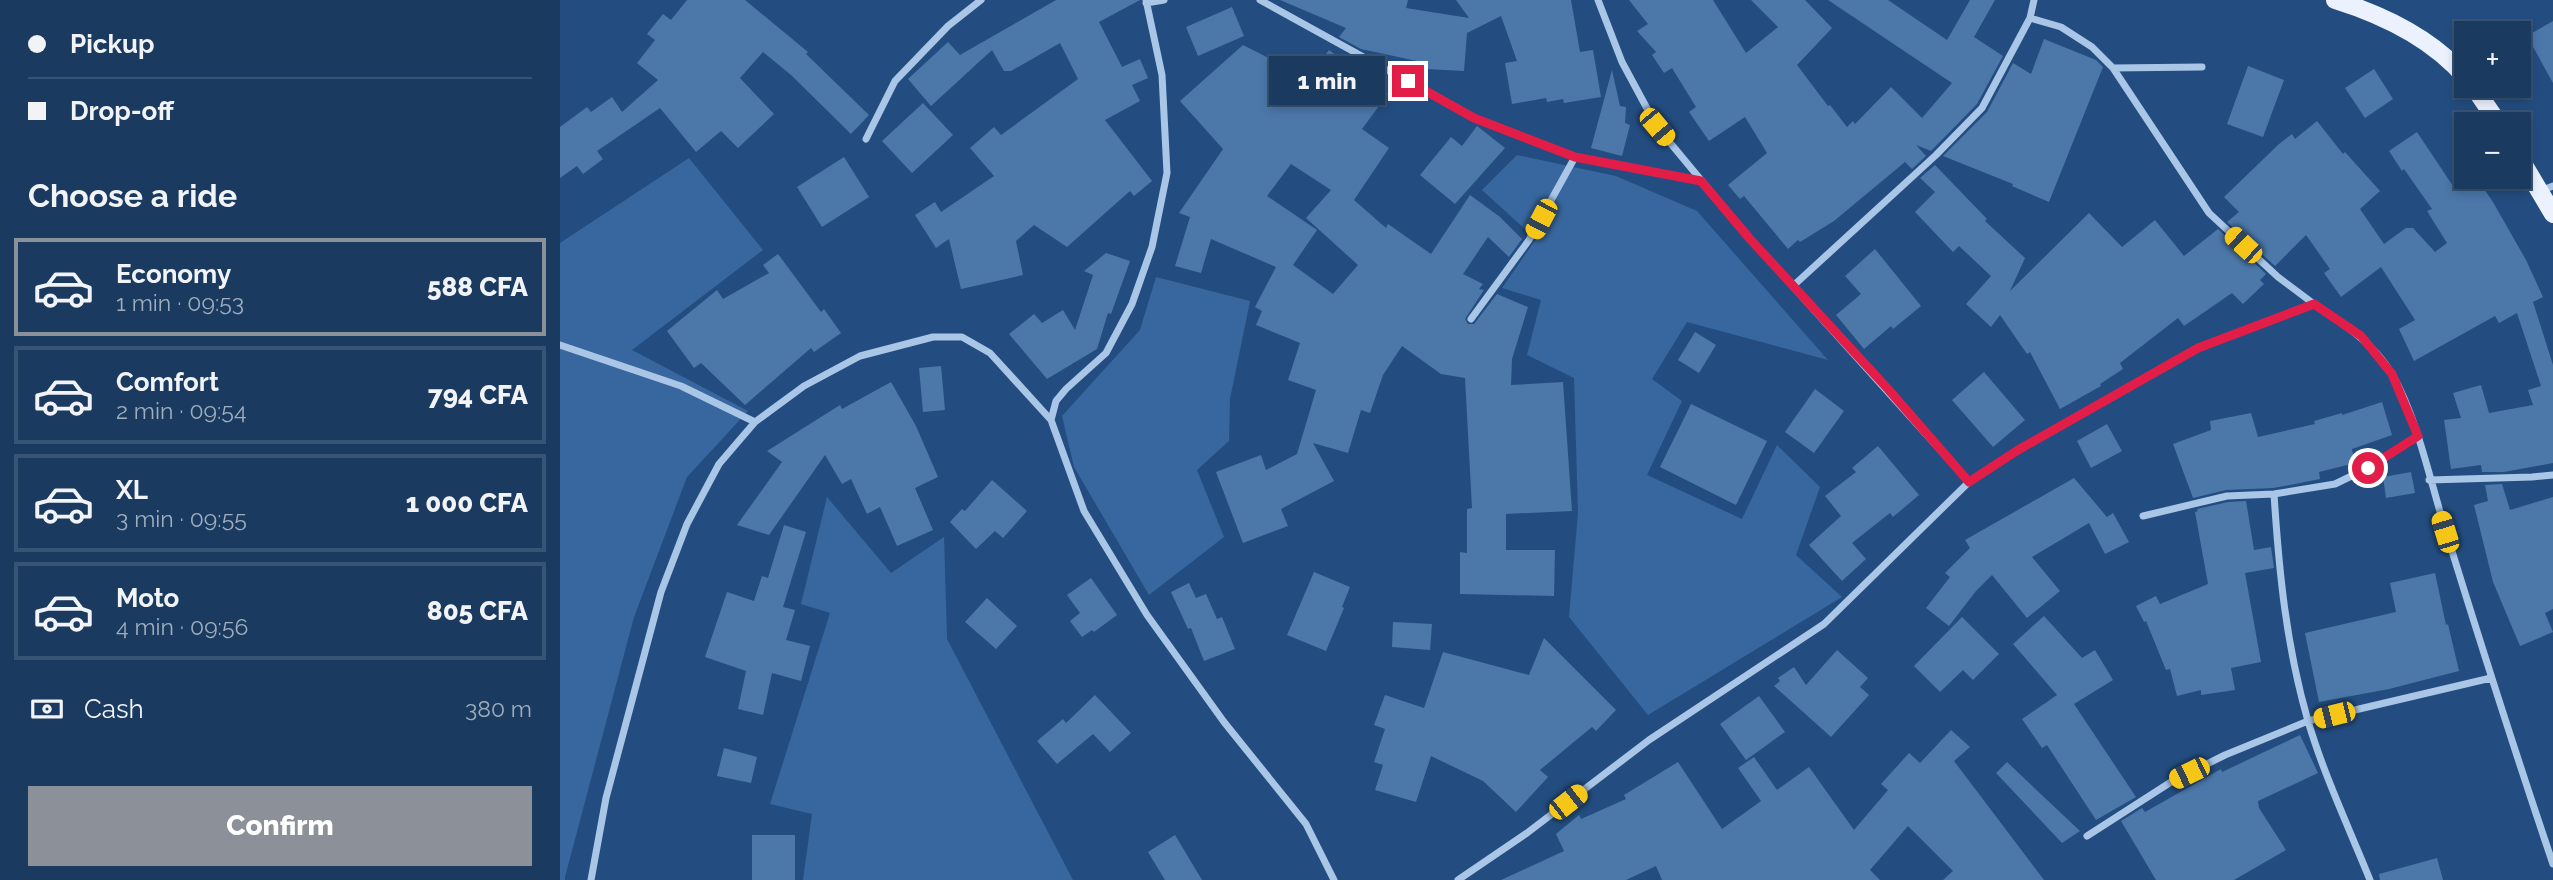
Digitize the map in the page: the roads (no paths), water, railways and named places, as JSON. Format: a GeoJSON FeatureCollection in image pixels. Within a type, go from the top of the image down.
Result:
{"type":"FeatureCollection","features":[{"type":"Feature","properties":{"kind":"main road"},"geometry":{"type":"LineString","coordinates":[[2335,0],[2366,10],[2415,35],[2454,64]]}},
{"type":"Feature","properties":{"kind":"main road"},"geometry":{"type":"LineString","coordinates":[[2531,171],[2546,189],[2553,214]]}},
{"type":"Feature","properties":{"kind":"street"},"geometry":{"type":"LineString","coordinates":[[866,139],[895,81],[948,26],[981,0]]}},
{"type":"Feature","properties":{"kind":"street"},"geometry":{"type":"LineString","coordinates":[[1051,420],[1056,401],[1066,388],[1106,353],[1132,304],[1152,247],[1167,173],[1162,75],[1146,1],[1164,0]]}},
{"type":"Feature","properties":{"kind":"street"},"geometry":{"type":"LineString","coordinates":[[1260,0],[1474,118],[1575,157],[1701,181]]}},
{"type":"Feature","properties":{"kind":"street"},"geometry":{"type":"LineString","coordinates":[[1598,0],[1622,62],[1657,127],[1701,181],[1969,482]]}},
{"type":"Feature","properties":{"kind":"street"},"geometry":{"type":"LineString","coordinates":[[1794,286],[1936,155],[1982,108],[2030,18],[2034,0]]}},
{"type":"Feature","properties":{"kind":"street"},"geometry":{"type":"LineString","coordinates":[[2030,18],[2061,27],[2092,47],[2113,68],[2209,213],[2278,277],[2361,336],[2392,374],[2418,436],[2429,480],[2491,677],[2553,864]]}},
{"type":"Feature","properties":{"kind":"street"},"geometry":{"type":"LineString","coordinates":[[2113,68],[2202,67]]}},
{"type":"Feature","properties":{"kind":"street"},"geometry":{"type":"LineString","coordinates":[[1471,320],[1530,240],[1575,157]]}},
{"type":"Feature","properties":{"kind":"street"},"geometry":{"type":"LineString","coordinates":[[1458,880],[1527,833],[1649,740],[1824,624],[1969,482],[2018,450],[2198,348],[2314,304]]}},
{"type":"Feature","properties":{"kind":"street"},"geometry":{"type":"LineString","coordinates":[[591,880],[606,798],[661,592],[687,524],[719,464],[755,422],[803,386],[860,356],[933,337],[962,337],[990,353],[1051,420],[1084,511],[1147,615],[1224,722],[1306,824],[1334,880]]}},
{"type":"Feature","properties":{"kind":"street"},"geometry":{"type":"LineString","coordinates":[[560,345],[681,386],[755,422]]}},
{"type":"Feature","properties":{"kind":"street"},"geometry":{"type":"LineString","coordinates":[[2143,516],[2227,496],[2274,494],[2334,484],[2368,468],[2418,436]]}},
{"type":"Feature","properties":{"kind":"street"},"geometry":{"type":"LineString","coordinates":[[2429,480],[2553,475]]}},
{"type":"Feature","properties":{"kind":"street"},"geometry":{"type":"LineString","coordinates":[[2274,494],[2280,584],[2308,721],[2370,880]]}},
{"type":"Feature","properties":{"kind":"street"},"geometry":{"type":"LineString","coordinates":[[2087,836],[2171,782],[2225,755],[2308,721],[2491,677]]}}]}
